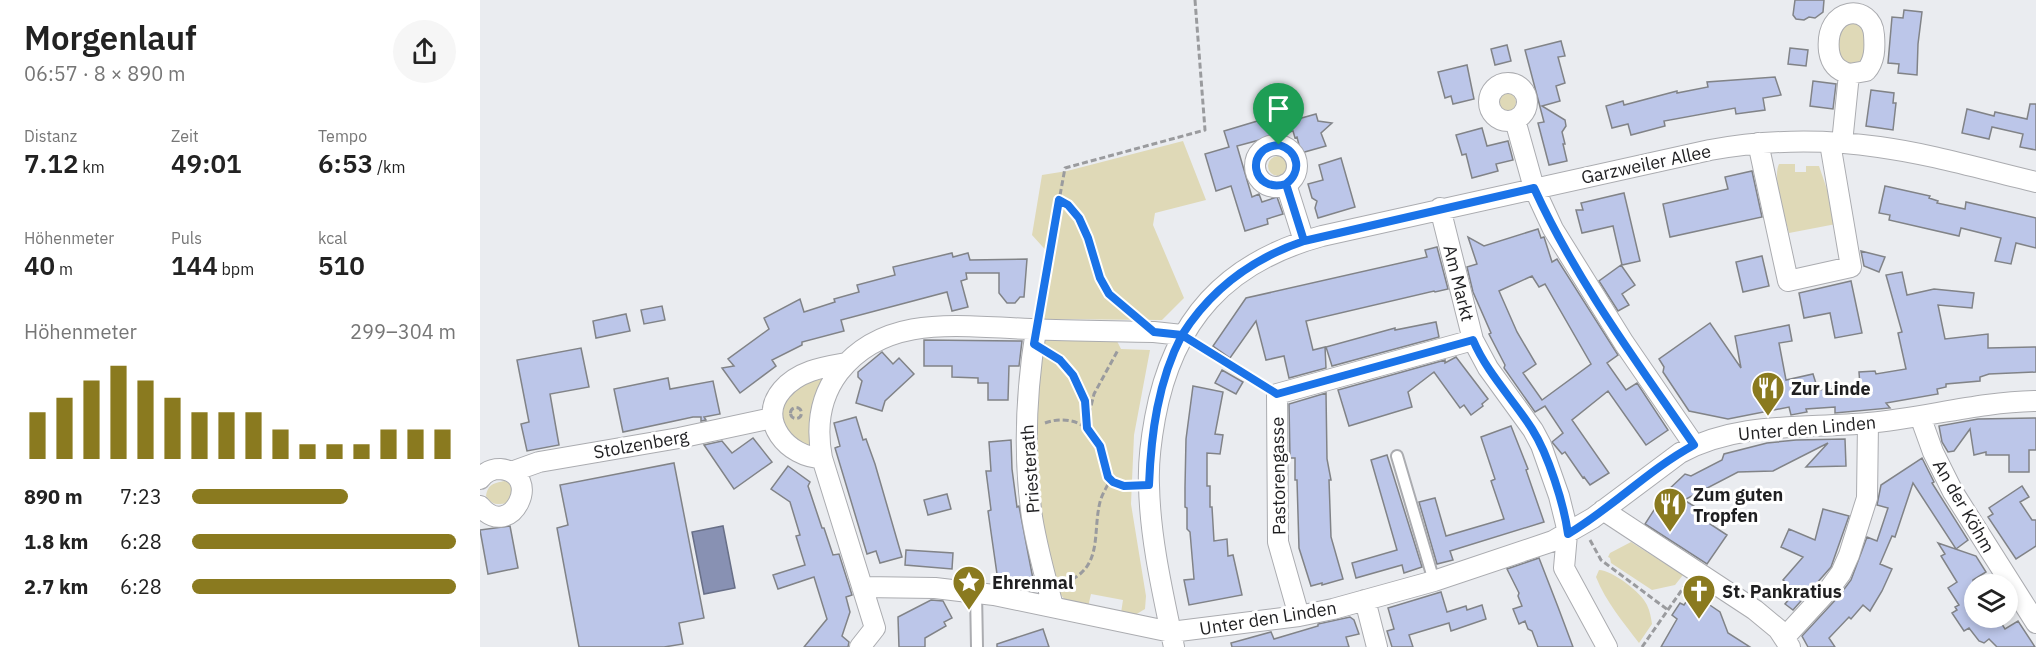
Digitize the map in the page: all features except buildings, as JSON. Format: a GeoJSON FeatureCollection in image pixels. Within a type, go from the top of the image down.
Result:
{"type":"FeatureCollection","features":[{"type":"Feature","properties":{"kind":"street"},"geometry":{"type":"LineString","coordinates":[[1758,143],[1788,281],[1851,267],[1836,143],[1849,74]]}},
{"type":"Feature","properties":{"kind":"street"},"geometry":{"type":"LineString","coordinates":[[1515,120],[1534,188],[1553,229],[1624,343],[1694,445]]}},
{"type":"Feature","properties":{"kind":"street","name":"Garzweiler Allee"},"geometry":{"type":"LineString","coordinates":[[1172,640],[1154,537],[1149,485],[1151,447],[1161,391],[1182,335],[1205,305],[1230,280],[1262,260],[1304,241],[1440,208],[1710,150],[1758,143],[1836,143],[1894,150],[2036,182]]}},
{"type":"Feature","properties":{"kind":"street"},"geometry":{"type":"LineString","coordinates":[[1286,184],[1304,241]]}},
{"type":"Feature","properties":{"kind":"street","name":"Am Markt"},"geometry":{"type":"LineString","coordinates":[[1440,208],[1473,340],[1488,368],[1537,437],[1559,496],[1575,529],[1564,568],[1607,647]]}},
{"type":"Feature","properties":{"kind":"street"},"geometry":{"type":"LineString","coordinates":[[860,647],[878,638],[822,458],[818,430],[830,384],[846,363],[870,342],[917,328],[944,327],[1035,337],[1129,331],[1182,335]]}},
{"type":"Feature","properties":{"kind":"street","name":"Priesterath"},"geometry":{"type":"LineString","coordinates":[[1035,337],[1028,386],[1026,431],[1032,515],[1050,597]]}},
{"type":"Feature","properties":{"kind":"street","name":"Pastorengasse"},"geometry":{"type":"LineString","coordinates":[[1299,616],[1278,542],[1277,394],[1473,340]]}},
{"type":"Feature","properties":{"kind":"street"},"geometry":{"type":"LineString","coordinates":[[822,458],[807,457],[792,450],[782,439],[772,418],[774,403],[778,395],[793,380],[816,369],[846,363]]}},
{"type":"Feature","properties":{"kind":"street","name":"Unter den Linden"},"geometry":{"type":"LineString","coordinates":[[1172,640],[1299,616],[1365,600],[1434,581],[1537,546],[1575,529],[1666,462],[1694,445],[1722,436],[1798,425],[1868,423],[2004,403],[2036,401]]}},
{"type":"Feature","properties":{"kind":"street","name":"An der Köhm"},"geometry":{"type":"LineString","coordinates":[[1920,416],[1933,452],[1953,492],[2036,623]]}},
{"type":"Feature","properties":{"kind":"street","name":"Stolzenberg"},"geometry":{"type":"LineString","coordinates":[[480,479],[489,471],[496,469],[510,472],[539,462],[679,438],[772,418]]}},
{"type":"Feature","properties":{"kind":"street"},"geometry":{"type":"LineString","coordinates":[[1603,510],[1762,616],[1787,642],[1841,573],[1849,555],[1868,491],[1868,423]]}},
{"type":"Feature","properties":{"kind":"street"},"geometry":{"type":"LineString","coordinates":[[480,506],[489,514],[496,516],[504,515],[518,507],[522,492],[517,477],[510,472]]}},
{"type":"Feature","properties":{"kind":"street"},"geometry":{"type":"LineString","coordinates":[[862,587],[935,588],[1050,597],[1172,640]]}},
{"type":"Feature","properties":{"kind":"street"},"geometry":{"type":"LineString","coordinates":[[1365,600],[1377,647]]}},
{"type":"Feature","properties":{"kind":"lane"},"geometry":{"type":"LineString","coordinates":[[1397,456],[1434,581]]}},
{"type":"Feature","properties":{"kind":"lane"},"geometry":{"type":"LineString","coordinates":[[976,592],[977,647]]}},
{"type":"Feature","properties":{"kind":"path"},"geometry":{"type":"LineString","coordinates":[[1087,428],[1085,401],[1073,375],[1035,337],[1065,168],[1206,130],[1195,0]]}},
{"type":"Feature","properties":{"kind":"path"},"geometry":{"type":"LineString","coordinates":[[1059,200],[1068,205],[1079,218],[1105,289],[1154,332]]}},
{"type":"Feature","properties":{"kind":"path"},"geometry":{"type":"LineString","coordinates":[[1087,428],[1094,394],[1129,331]]}},
{"type":"Feature","properties":{"kind":"path"},"geometry":{"type":"LineString","coordinates":[[1182,335],[1277,394]]}},
{"type":"Feature","properties":{"kind":"path"},"geometry":{"type":"LineString","coordinates":[[1026,431],[1059,420],[1071,421],[1087,428],[1098,441],[1107,475],[1111,480],[1124,486],[1149,485]]}},
{"type":"Feature","properties":{"kind":"path"},"geometry":{"type":"LineString","coordinates":[[1050,597],[1075,578],[1088,564],[1095,547],[1100,504],[1111,480]]}},
{"type":"Feature","properties":{"kind":"path"},"geometry":{"type":"LineString","coordinates":[[1575,529],[1601,561],[1668,610]]}},
{"type":"Feature","properties":{"kind":"path"},"geometry":{"type":"LineString","coordinates":[[1642,647],[1696,570]]}},
{"type":"Feature","properties":{"kind":"shaded area"},"geometry":{"type":"Polygon","coordinates":[[[1860,24],[1866,29],[1865,63],[1846,67],[1835,53],[1841,27],[1860,24]]]}},
{"type":"Feature","properties":{"kind":"shaded area"},"geometry":{"type":"Polygon","coordinates":[[[1506,92],[1513,95],[1516,102],[1513,109],[1506,112],[1499,109],[1496,102],[1499,95],[1506,92]]]}},
{"type":"Feature","properties":{"kind":"shaded area"},"geometry":{"type":"Polygon","coordinates":[[[1183,141],[1206,200],[1155,213],[1153,225],[1184,298],[1162,320],[1041,319],[1051,256],[1032,235],[1042,175],[1067,171],[1183,141]]]}},
{"type":"Feature","properties":{"kind":"shaded area"},"geometry":{"type":"Polygon","coordinates":[[[1278,156],[1285,159],[1288,166],[1285,173],[1278,176],[1271,173],[1268,166],[1271,159],[1278,156]]]}},
{"type":"Feature","properties":{"kind":"shaded area"},"geometry":{"type":"Polygon","coordinates":[[[1779,164],[1795,164],[1795,172],[1806,172],[1806,166],[1819,166],[1836,224],[1789,233],[1778,188],[1779,164]]]}},
{"type":"Feature","properties":{"kind":"shaded area"},"geometry":{"type":"Polygon","coordinates":[[[1044,337],[1116,339],[1121,349],[1150,350],[1134,435],[1131,504],[1146,596],[1145,609],[1135,615],[1121,613],[1123,600],[1091,594],[1088,607],[1065,600],[1058,591],[1041,535],[1032,445],[1044,337]]]}},
{"type":"Feature","properties":{"kind":"shaded area"},"geometry":{"type":"Polygon","coordinates":[[[827,373],[811,446],[805,446],[792,438],[778,419],[781,406],[802,381],[827,373]]]}},
{"type":"Feature","properties":{"kind":"shaded area"},"geometry":{"type":"Polygon","coordinates":[[[505,481],[512,484],[516,490],[507,503],[493,503],[486,496],[488,489],[495,483],[505,481]]]}},
{"type":"Feature","properties":{"kind":"shaded area"},"geometry":{"type":"Polygon","coordinates":[[[1631,542],[1683,575],[1675,585],[1652,590],[1611,563],[1608,557],[1610,553],[1631,542]]]}},
{"type":"Feature","properties":{"kind":"shaded area"},"geometry":{"type":"Polygon","coordinates":[[[1599,570],[1626,583],[1639,594],[1647,605],[1652,624],[1639,643],[1605,595],[1596,577],[1599,570]]]}},
{"type":"Feature","properties":{"kind":"water"},"geometry":{"type":"Polygon","coordinates":[[[723,526],[735,588],[704,594],[692,532],[723,526]]]}},
{"type":"Feature","properties":{"kind":"place","name":"Zur Linde"},"geometry":{"type":"Point","coordinates":[1768,417]}},
{"type":"Feature","properties":{"kind":"place","name":"Zum guten Tropfen"},"geometry":{"type":"Point","coordinates":[1670,533]}},
{"type":"Feature","properties":{"kind":"place","name":"Ehrenmal"},"geometry":{"type":"Point","coordinates":[969,611]}},
{"type":"Feature","properties":{"kind":"place","name":"St. Pankratius"},"geometry":{"type":"Point","coordinates":[1699,620]}},
{"type":"Feature","properties":{"kind":"route"},"geometry":{"type":"LineString","coordinates":[[1279,145],[1272,145],[1260,152],[1255,166],[1260,179],[1265,183],[1272,186],[1286,184],[1304,241],[1534,188],[1553,229],[1588,286],[1694,445],[1666,462],[1593,518],[1568,534],[1559,496],[1537,437],[1488,368],[1473,340],[1277,394],[1182,335],[1173,353],[1156,412],[1149,485],[1124,486],[1113,482],[1107,475],[1098,441],[1087,428],[1085,401],[1073,375],[1056,356],[1034,344],[1059,200],[1068,205],[1079,218],[1088,238],[1100,278],[1109,294],[1154,332],[1182,335],[1200,310],[1230,280],[1262,260],[1304,241],[1286,184],[1295,175],[1297,162],[1291,151],[1279,145]]}}]}
